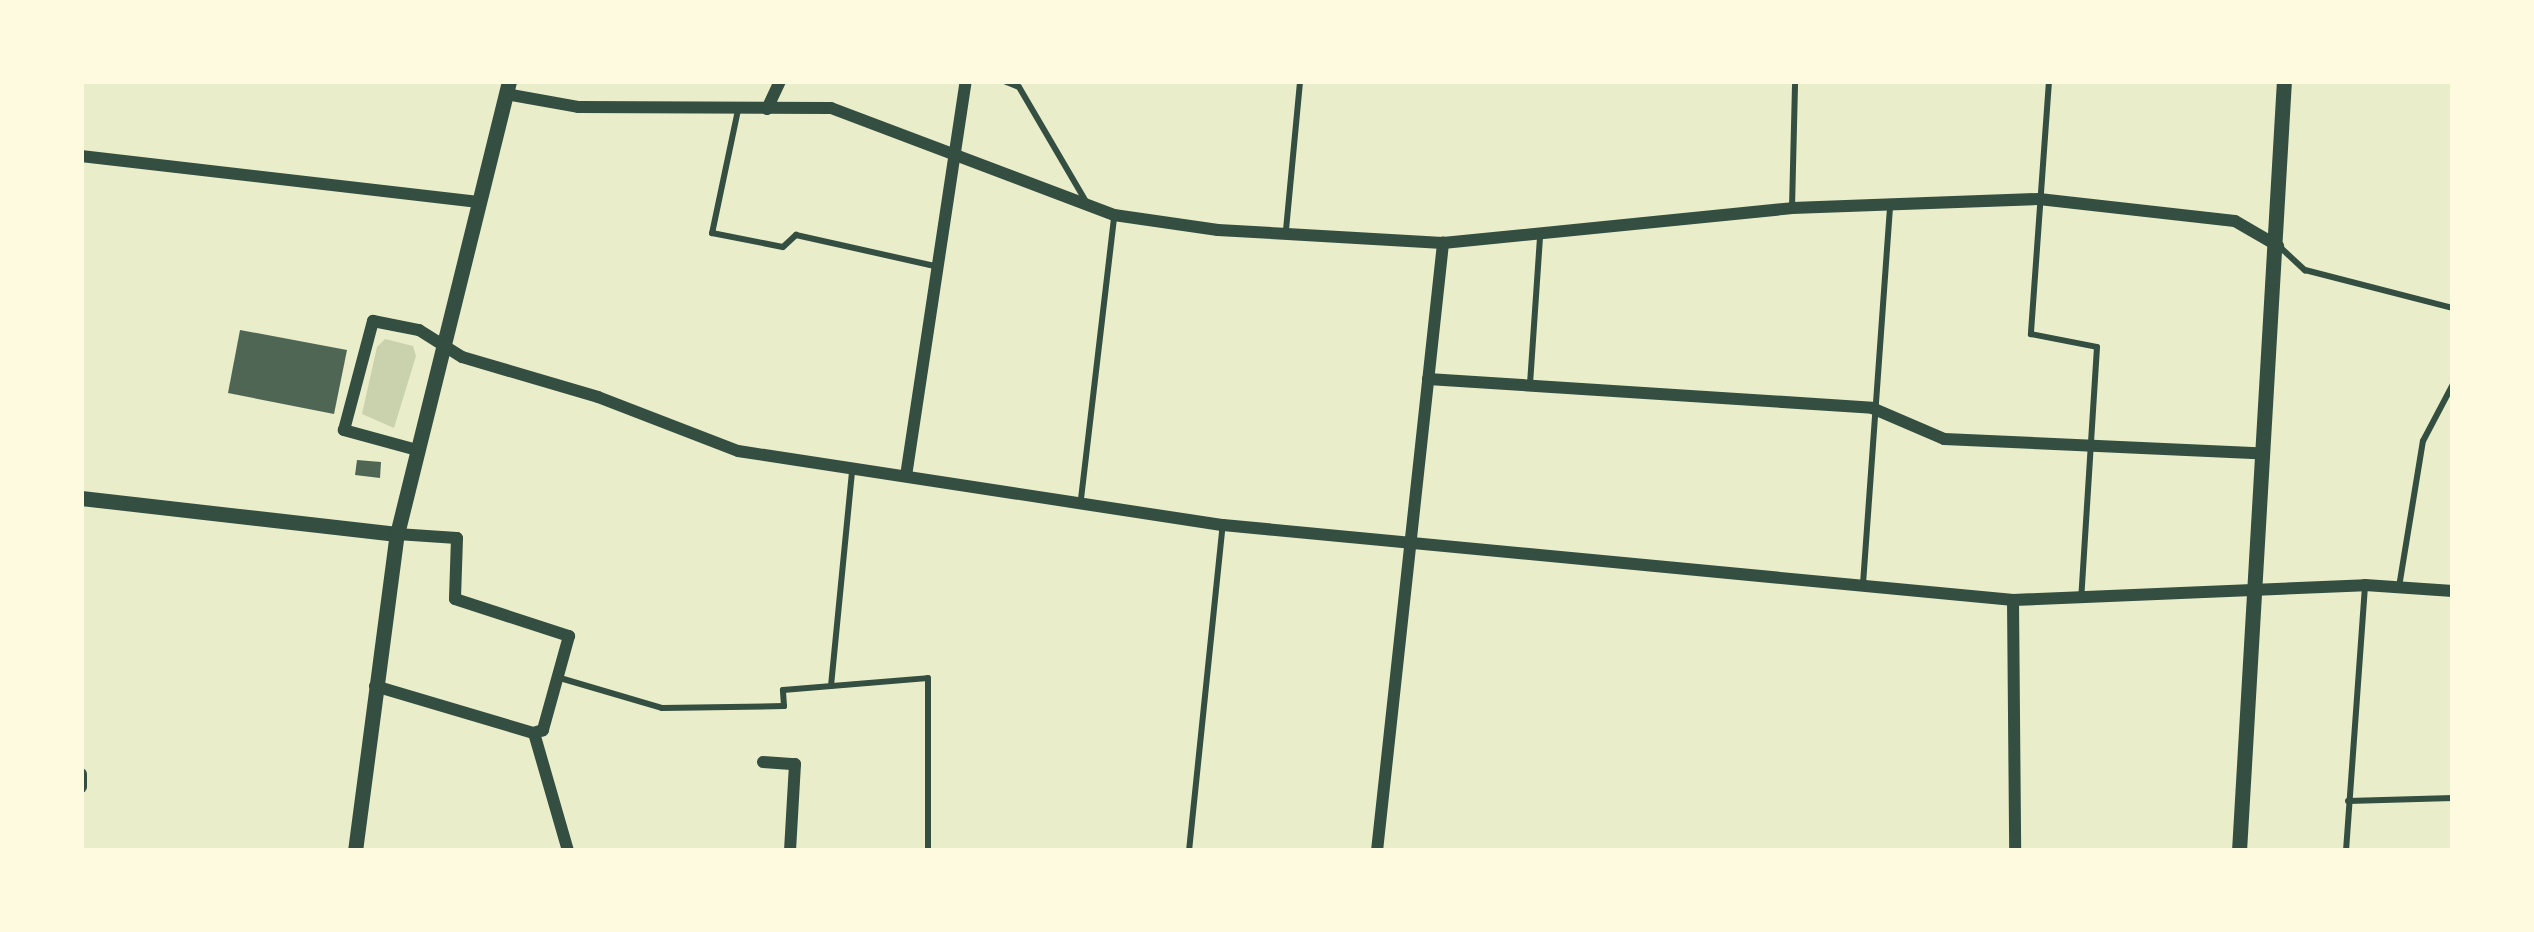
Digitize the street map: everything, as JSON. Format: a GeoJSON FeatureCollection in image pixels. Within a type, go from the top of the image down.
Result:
{"type":"FeatureCollection","features":[{"type":"Feature","properties":{"kind":"street"},"geometry":{"type":"LineString","coordinates":[[766,109],[780,81]]}},
{"type":"Feature","properties":{"kind":"street"},"geometry":{"type":"LineString","coordinates":[[906,476],[966,81]]}},
{"type":"Feature","properties":{"kind":"street"},"geometry":{"type":"LineString","coordinates":[[2240,851],[2249,594],[2278,246],[2284,81]]}},
{"type":"Feature","properties":{"kind":"street"},"geometry":{"type":"LineString","coordinates":[[355,851],[398,534],[508,87],[578,107],[831,108],[1114,215],[1286,234],[1443,244],[1540,230],[1792,208],[2039,199],[2235,221],[2278,246]]}},
{"type":"Feature","properties":{"kind":"street"},"geometry":{"type":"LineString","coordinates":[[81,156],[476,202]]}},
{"type":"Feature","properties":{"kind":"street"},"geometry":{"type":"LineString","coordinates":[[1376,851],[1443,244]]}},
{"type":"Feature","properties":{"kind":"street"},"geometry":{"type":"LineString","coordinates":[[418,450],[344,430],[373,321],[443,344],[462,357],[598,397],[738,451],[1081,499],[1223,525],[2013,600],[2249,594],[2365,585],[2453,591]]}},
{"type":"Feature","properties":{"kind":"street"},"geometry":{"type":"LineString","coordinates":[[1428,379],[1530,388],[1630,386],[1872,408],[1944,439],[2258,453]]}},
{"type":"Feature","properties":{"kind":"street"},"geometry":{"type":"LineString","coordinates":[[81,498],[457,538],[455,599],[568,636],[542,730],[534,733],[375,686]]}},
{"type":"Feature","properties":{"kind":"street"},"geometry":{"type":"LineString","coordinates":[[2013,600],[2015,851]]}},
{"type":"Feature","properties":{"kind":"street"},"geometry":{"type":"LineString","coordinates":[[534,733],[568,851]]}},
{"type":"Feature","properties":{"kind":"street"},"geometry":{"type":"LineString","coordinates":[[763,762],[795,764],[790,851]]}},
{"type":"Feature","properties":{"kind":"street"},"geometry":{"type":"LineString","coordinates":[[81,774],[81,787]]}},
{"type":"Feature","properties":{"kind":"lane"},"geometry":{"type":"LineString","coordinates":[[1004,81],[1018,87],[1088,205]]}},
{"type":"Feature","properties":{"kind":"lane"},"geometry":{"type":"LineString","coordinates":[[1286,234],[1300,81]]}},
{"type":"Feature","properties":{"kind":"lane"},"geometry":{"type":"LineString","coordinates":[[1792,208],[1795,81]]}},
{"type":"Feature","properties":{"kind":"lane"},"geometry":{"type":"LineString","coordinates":[[2049,81],[2031,334],[2097,347],[2081,599]]}},
{"type":"Feature","properties":{"kind":"lane"},"geometry":{"type":"LineString","coordinates":[[738,110],[712,233],[783,247],[796,236],[938,266]]}},
{"type":"Feature","properties":{"kind":"lane"},"geometry":{"type":"LineString","coordinates":[[1863,586],[1872,408],[1891,204]]}},
{"type":"Feature","properties":{"kind":"lane"},"geometry":{"type":"LineString","coordinates":[[1081,499],[1114,215]]}},
{"type":"Feature","properties":{"kind":"lane"},"geometry":{"type":"LineString","coordinates":[[1530,388],[1540,230]]}},
{"type":"Feature","properties":{"kind":"lane"},"geometry":{"type":"LineString","coordinates":[[2278,246],[2306,270],[2453,308]]}},
{"type":"Feature","properties":{"kind":"lane"},"geometry":{"type":"LineString","coordinates":[[2399,587],[2423,441],[2453,384]]}},
{"type":"Feature","properties":{"kind":"lane"},"geometry":{"type":"LineString","coordinates":[[831,686],[853,468]]}},
{"type":"Feature","properties":{"kind":"lane"},"geometry":{"type":"LineString","coordinates":[[1189,851],[1223,525]]}},
{"type":"Feature","properties":{"kind":"lane"},"geometry":{"type":"LineString","coordinates":[[2346,851],[2365,585]]}},
{"type":"Feature","properties":{"kind":"lane"},"geometry":{"type":"LineString","coordinates":[[557,677],[662,708],[784,706],[783,690],[928,678],[928,851]]}},
{"type":"Feature","properties":{"kind":"lane"},"geometry":{"type":"LineString","coordinates":[[2348,801],[2453,798]]}},
{"type":"Feature","properties":{"kind":"green space"},"geometry":{"type":"Polygon","coordinates":[[[385,339],[413,346],[416,356],[394,428],[362,414],[377,347],[385,339]]]}},
{"type":"Feature","properties":{"kind":"building"},"geometry":{"type":"Polygon","coordinates":[[[240,330],[347,350],[334,414],[228,393],[240,330]]]}},
{"type":"Feature","properties":{"kind":"building"},"geometry":{"type":"Polygon","coordinates":[[[357,460],[381,462],[380,478],[355,475],[357,460]]]}}]}
